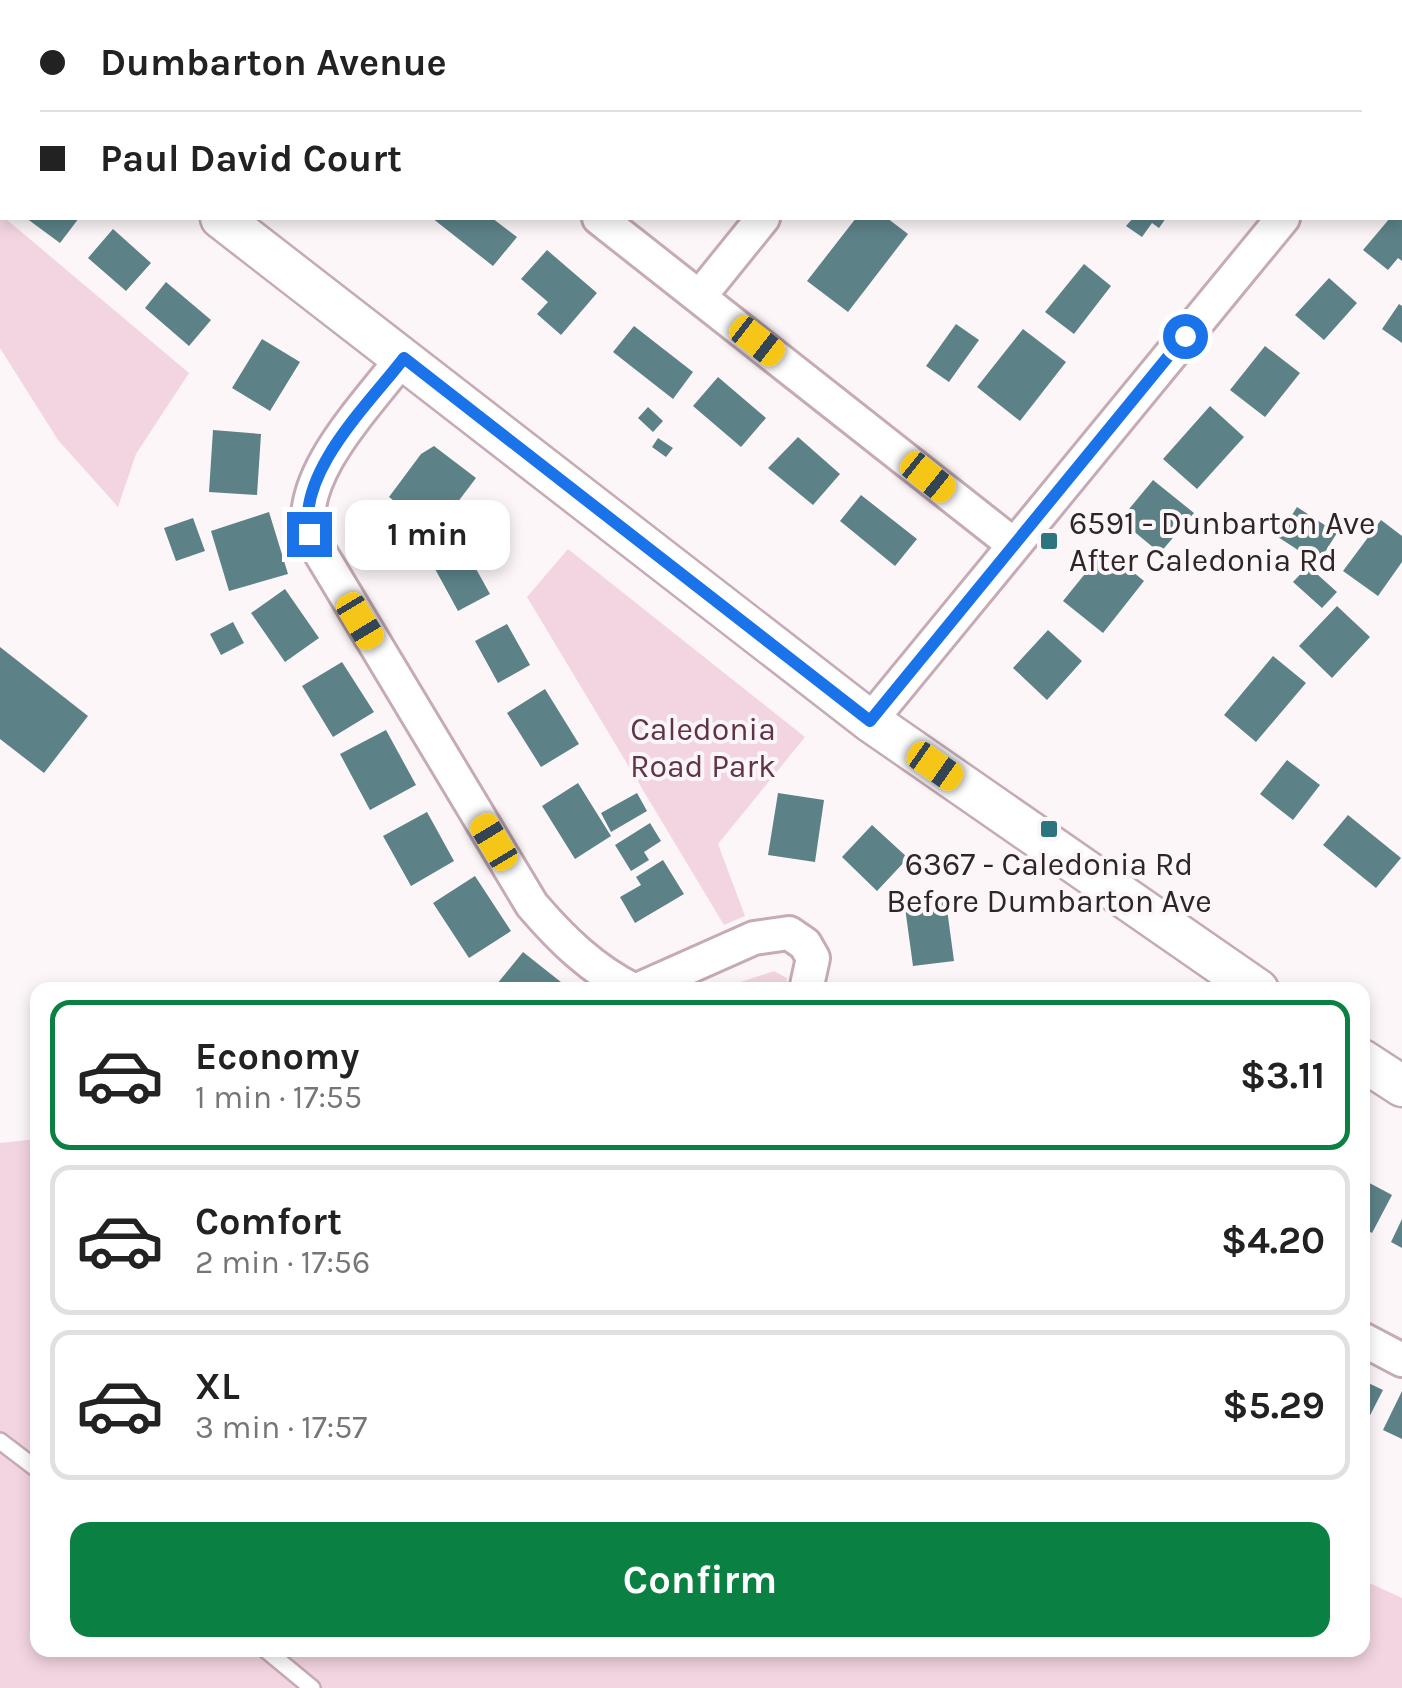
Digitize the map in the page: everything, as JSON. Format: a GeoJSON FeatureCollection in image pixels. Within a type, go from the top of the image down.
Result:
{"type":"FeatureCollection","features":[{"type":"Feature","properties":{"kind":"street"},"geometry":{"type":"LineString","coordinates":[[225,220],[870,721],[1246,982]]}},
{"type":"Feature","properties":{"kind":"street"},"geometry":{"type":"LineString","coordinates":[[602,220],[1014,545]]}},
{"type":"Feature","properties":{"kind":"street"},"geometry":{"type":"LineString","coordinates":[[700,296],[762,220]]}},
{"type":"Feature","properties":{"kind":"street"},"geometry":{"type":"LineString","coordinates":[[870,721],[1281,220]]}},
{"type":"Feature","properties":{"kind":"street"},"geometry":{"type":"LineString","coordinates":[[404,358],[314,480],[307,506],[309,534],[532,905],[578,953],[623,982]]}},
{"type":"Feature","properties":{"kind":"street"},"geometry":{"type":"LineString","coordinates":[[653,982],[754,938],[789,933],[805,944],[813,958],[808,982]]}},
{"type":"Feature","properties":{"kind":"street"},"geometry":{"type":"LineString","coordinates":[[1370,1065],[1402,1086]]}},
{"type":"Feature","properties":{"kind":"street"},"geometry":{"type":"LineString","coordinates":[[1370,1344],[1402,1360]]}},
{"type":"Feature","properties":{"kind":"lane"},"geometry":{"type":"LineString","coordinates":[[0,1441],[30,1464]]}},
{"type":"Feature","properties":{"kind":"lane"},"geometry":{"type":"LineString","coordinates":[[274,1657],[312,1688]]}},
{"type":"Feature","properties":{"kind":"green space"},"geometry":{"type":"Polygon","coordinates":[[[0,220],[7,220],[189,373],[136,454],[118,507],[58,440],[0,348],[0,220]]]}},
{"type":"Feature","properties":{"kind":"green space","name":"Caledonia Road Park"},"geometry":{"type":"Polygon","coordinates":[[[568,549],[805,737],[718,844],[745,916],[724,925],[527,597],[568,549]]]}},
{"type":"Feature","properties":{"kind":"green space"},"geometry":{"type":"Polygon","coordinates":[[[774,971],[787,978],[787,982],[740,982],[774,971]]]}},
{"type":"Feature","properties":{"kind":"green space"},"geometry":{"type":"Polygon","coordinates":[[[30,1140],[30,1657],[1370,1657],[1370,1583],[1402,1598],[1402,1688],[0,1688],[0,1143],[30,1140]]]}},
{"type":"Feature","properties":{"kind":"building"},"geometry":{"type":"Polygon","coordinates":[[[29,220],[77,220],[60,243],[29,220]]]}},
{"type":"Feature","properties":{"kind":"building"},"geometry":{"type":"Polygon","coordinates":[[[435,220],[495,220],[517,237],[493,266],[435,220]]]}},
{"type":"Feature","properties":{"kind":"building"},"geometry":{"type":"Polygon","coordinates":[[[854,220],[890,220],[908,234],[848,312],[807,281],[854,220]]]}},
{"type":"Feature","properties":{"kind":"building"},"geometry":{"type":"Polygon","coordinates":[[[1131,220],[1165,220],[1159,228],[1152,223],[1142,237],[1126,226],[1131,220]]]}},
{"type":"Feature","properties":{"kind":"building"},"geometry":{"type":"Polygon","coordinates":[[[1388,220],[1402,220],[1402,261],[1398,258],[1388,270],[1363,250],[1388,220]]]}},
{"type":"Feature","properties":{"kind":"building"},"geometry":{"type":"Polygon","coordinates":[[[113,229],[151,263],[126,291],[88,258],[113,229]]]}},
{"type":"Feature","properties":{"kind":"building"},"geometry":{"type":"Polygon","coordinates":[[[547,250],[597,293],[561,335],[537,314],[548,302],[521,279],[547,250]]]}},
{"type":"Feature","properties":{"kind":"building"},"geometry":{"type":"Polygon","coordinates":[[[1084,264],[1111,286],[1074,334],[1045,312],[1084,264]]]}},
{"type":"Feature","properties":{"kind":"building"},"geometry":{"type":"Polygon","coordinates":[[[1329,278],[1357,303],[1324,340],[1295,315],[1329,278]]]}},
{"type":"Feature","properties":{"kind":"building"},"geometry":{"type":"Polygon","coordinates":[[[166,282],[211,320],[189,346],[145,308],[166,282]]]}},
{"type":"Feature","properties":{"kind":"building"},"geometry":{"type":"Polygon","coordinates":[[[1399,304],[1402,306],[1402,343],[1382,329],[1399,304]]]}},
{"type":"Feature","properties":{"kind":"building"},"geometry":{"type":"Polygon","coordinates":[[[956,324],[979,340],[949,382],[926,366],[956,324]]]}},
{"type":"Feature","properties":{"kind":"building"},"geometry":{"type":"Polygon","coordinates":[[[634,326],[693,372],[673,399],[613,352],[634,326]]]}},
{"type":"Feature","properties":{"kind":"building"},"geometry":{"type":"Polygon","coordinates":[[[1023,329],[1066,362],[1020,421],[977,387],[1023,329]]]}},
{"type":"Feature","properties":{"kind":"building"},"geometry":{"type":"Polygon","coordinates":[[[262,339],[300,362],[270,411],[232,388],[262,339]]]}},
{"type":"Feature","properties":{"kind":"building"},"geometry":{"type":"Polygon","coordinates":[[[1265,346],[1300,373],[1265,417],[1230,390],[1265,346]]]}},
{"type":"Feature","properties":{"kind":"building"},"geometry":{"type":"Polygon","coordinates":[[[718,377],[766,418],[741,447],[693,406],[718,377]]]}},
{"type":"Feature","properties":{"kind":"building"},"geometry":{"type":"Polygon","coordinates":[[[1210,406],[1244,437],[1197,489],[1163,459],[1210,406]]]}},
{"type":"Feature","properties":{"kind":"building"},"geometry":{"type":"Polygon","coordinates":[[[648,407],[663,421],[653,432],[638,418],[648,407]]]}},
{"type":"Feature","properties":{"kind":"building"},"geometry":{"type":"Polygon","coordinates":[[[213,430],[261,434],[257,495],[209,492],[213,430]]]}},
{"type":"Feature","properties":{"kind":"building"},"geometry":{"type":"Polygon","coordinates":[[[798,437],[840,474],[813,505],[768,468],[798,437]]]}},
{"type":"Feature","properties":{"kind":"building"},"geometry":{"type":"Polygon","coordinates":[[[658,438],[673,448],[666,457],[652,447],[658,438]]]}},
{"type":"Feature","properties":{"kind":"building"},"geometry":{"type":"Polygon","coordinates":[[[434,446],[476,478],[435,532],[389,497],[421,454],[434,446]]]}},
{"type":"Feature","properties":{"kind":"building"},"geometry":{"type":"Polygon","coordinates":[[[1153,480],[1194,513],[1160,553],[1120,520],[1153,480]]]}},
{"type":"Feature","properties":{"kind":"building"},"geometry":{"type":"Polygon","coordinates":[[[861,495],[917,539],[895,566],[840,521],[861,495]]]}},
{"type":"Feature","properties":{"kind":"building"},"geometry":{"type":"Polygon","coordinates":[[[1297,507],[1337,533],[1318,563],[1278,537],[1297,507]]]}},
{"type":"Feature","properties":{"kind":"building"},"geometry":{"type":"Polygon","coordinates":[[[269,512],[288,574],[229,591],[211,531],[269,512]]]}},
{"type":"Feature","properties":{"kind":"building"},"geometry":{"type":"Polygon","coordinates":[[[193,518],[205,551],[176,561],[164,528],[193,518]]]}},
{"type":"Feature","properties":{"kind":"building"},"geometry":{"type":"Polygon","coordinates":[[[1381,520],[1402,536],[1402,562],[1378,596],[1343,571],[1381,520]]]}},
{"type":"Feature","properties":{"kind":"building"},"geometry":{"type":"Polygon","coordinates":[[[465,549],[490,594],[458,611],[434,567],[465,549]]]}},
{"type":"Feature","properties":{"kind":"building"},"geometry":{"type":"Polygon","coordinates":[[[1105,549],[1144,581],[1103,633],[1063,601],[1105,549]]]}},
{"type":"Feature","properties":{"kind":"building"},"geometry":{"type":"Polygon","coordinates":[[[1308,566],[1337,592],[1322,608],[1293,582],[1308,566]]]}},
{"type":"Feature","properties":{"kind":"building"},"geometry":{"type":"Polygon","coordinates":[[[285,589],[319,638],[285,662],[251,613],[285,589]]]}},
{"type":"Feature","properties":{"kind":"building"},"geometry":{"type":"Polygon","coordinates":[[[1337,606],[1370,637],[1332,678],[1299,646],[1337,606]]]}},
{"type":"Feature","properties":{"kind":"building"},"geometry":{"type":"Polygon","coordinates":[[[233,622],[244,643],[221,655],[210,634],[233,622]]]}},
{"type":"Feature","properties":{"kind":"building"},"geometry":{"type":"Polygon","coordinates":[[[507,624],[530,665],[498,683],[475,641],[507,624]]]}},
{"type":"Feature","properties":{"kind":"building"},"geometry":{"type":"Polygon","coordinates":[[[1048,630],[1082,661],[1047,700],[1013,668],[1048,630]]]}},
{"type":"Feature","properties":{"kind":"building"},"geometry":{"type":"Polygon","coordinates":[[[0,647],[88,716],[44,773],[0,739],[0,647]]]}},
{"type":"Feature","properties":{"kind":"building"},"geometry":{"type":"Polygon","coordinates":[[[1273,656],[1306,683],[1256,742],[1224,715],[1273,656]]]}},
{"type":"Feature","properties":{"kind":"building"},"geometry":{"type":"Polygon","coordinates":[[[342,662],[374,712],[333,737],[302,686],[342,662]]]}},
{"type":"Feature","properties":{"kind":"building"},"geometry":{"type":"Polygon","coordinates":[[[545,689],[579,744],[541,767],[507,713],[545,689]]]}},
{"type":"Feature","properties":{"kind":"building"},"geometry":{"type":"Polygon","coordinates":[[[386,730],[416,785],[370,810],[340,754],[386,730]]]}},
{"type":"Feature","properties":{"kind":"building"},"geometry":{"type":"Polygon","coordinates":[[[1287,760],[1320,785],[1293,820],[1260,794],[1287,760]]]}},
{"type":"Feature","properties":{"kind":"building"},"geometry":{"type":"Polygon","coordinates":[[[578,783],[611,836],[575,859],[542,806],[578,783]]]}},
{"type":"Feature","properties":{"kind":"building"},"geometry":{"type":"Polygon","coordinates":[[[637,793],[647,811],[611,832],[601,813],[637,793]]]}},
{"type":"Feature","properties":{"kind":"building"},"geometry":{"type":"Polygon","coordinates":[[[778,793],[824,800],[815,862],[768,855],[778,793]]]}},
{"type":"Feature","properties":{"kind":"building"},"geometry":{"type":"Polygon","coordinates":[[[427,812],[454,861],[411,886],[383,836],[427,812]]]}},
{"type":"Feature","properties":{"kind":"building"},"geometry":{"type":"Polygon","coordinates":[[[1348,815],[1401,858],[1376,888],[1323,845],[1348,815]]]}},
{"type":"Feature","properties":{"kind":"building"},"geometry":{"type":"Polygon","coordinates":[[[650,823],[661,841],[644,852],[649,860],[631,871],[615,845],[650,823]]]}},
{"type":"Feature","properties":{"kind":"building"},"geometry":{"type":"Polygon","coordinates":[[[872,825],[908,858],[877,891],[842,857],[872,825]]]}},
{"type":"Feature","properties":{"kind":"building"},"geometry":{"type":"Polygon","coordinates":[[[663,860],[684,894],[635,923],[620,897],[641,885],[636,877],[663,860]]]}},
{"type":"Feature","properties":{"kind":"building"},"geometry":{"type":"Polygon","coordinates":[[[475,876],[511,931],[469,958],[433,903],[475,876]]]}},
{"type":"Feature","properties":{"kind":"building"},"geometry":{"type":"Polygon","coordinates":[[[945,894],[954,961],[913,966],[904,900],[945,894]]]}},
{"type":"Feature","properties":{"kind":"building"},"geometry":{"type":"Polygon","coordinates":[[[523,952],[561,982],[499,982],[523,952]]]}},
{"type":"Feature","properties":{"kind":"building"},"geometry":{"type":"Polygon","coordinates":[[[1370,1183],[1392,1195],[1370,1232],[1370,1183]]]}},
{"type":"Feature","properties":{"kind":"building"},"geometry":{"type":"Polygon","coordinates":[[[1402,1219],[1402,1248],[1391,1242],[1402,1219]]]}},
{"type":"Feature","properties":{"kind":"building"},"geometry":{"type":"Polygon","coordinates":[[[1370,1384],[1383,1390],[1370,1415],[1370,1384]]]}},
{"type":"Feature","properties":{"kind":"building"},"geometry":{"type":"Polygon","coordinates":[[[1402,1391],[1402,1439],[1383,1430],[1402,1391]]]}},
{"type":"Feature","properties":{"kind":"place","name":"6591 - Dunbarton Ave After Caledonia Rd"},"geometry":{"type":"Point","coordinates":[1049,541]}},
{"type":"Feature","properties":{"kind":"place","name":"6367 - Caledonia Rd Before Dumbarton Ave"},"geometry":{"type":"Point","coordinates":[1049,829]}},
{"type":"Feature","properties":{"kind":"route"},"geometry":{"type":"LineString","coordinates":[[309,534],[307,506],[314,480],[404,358],[870,721],[1185,336]]}}]}
